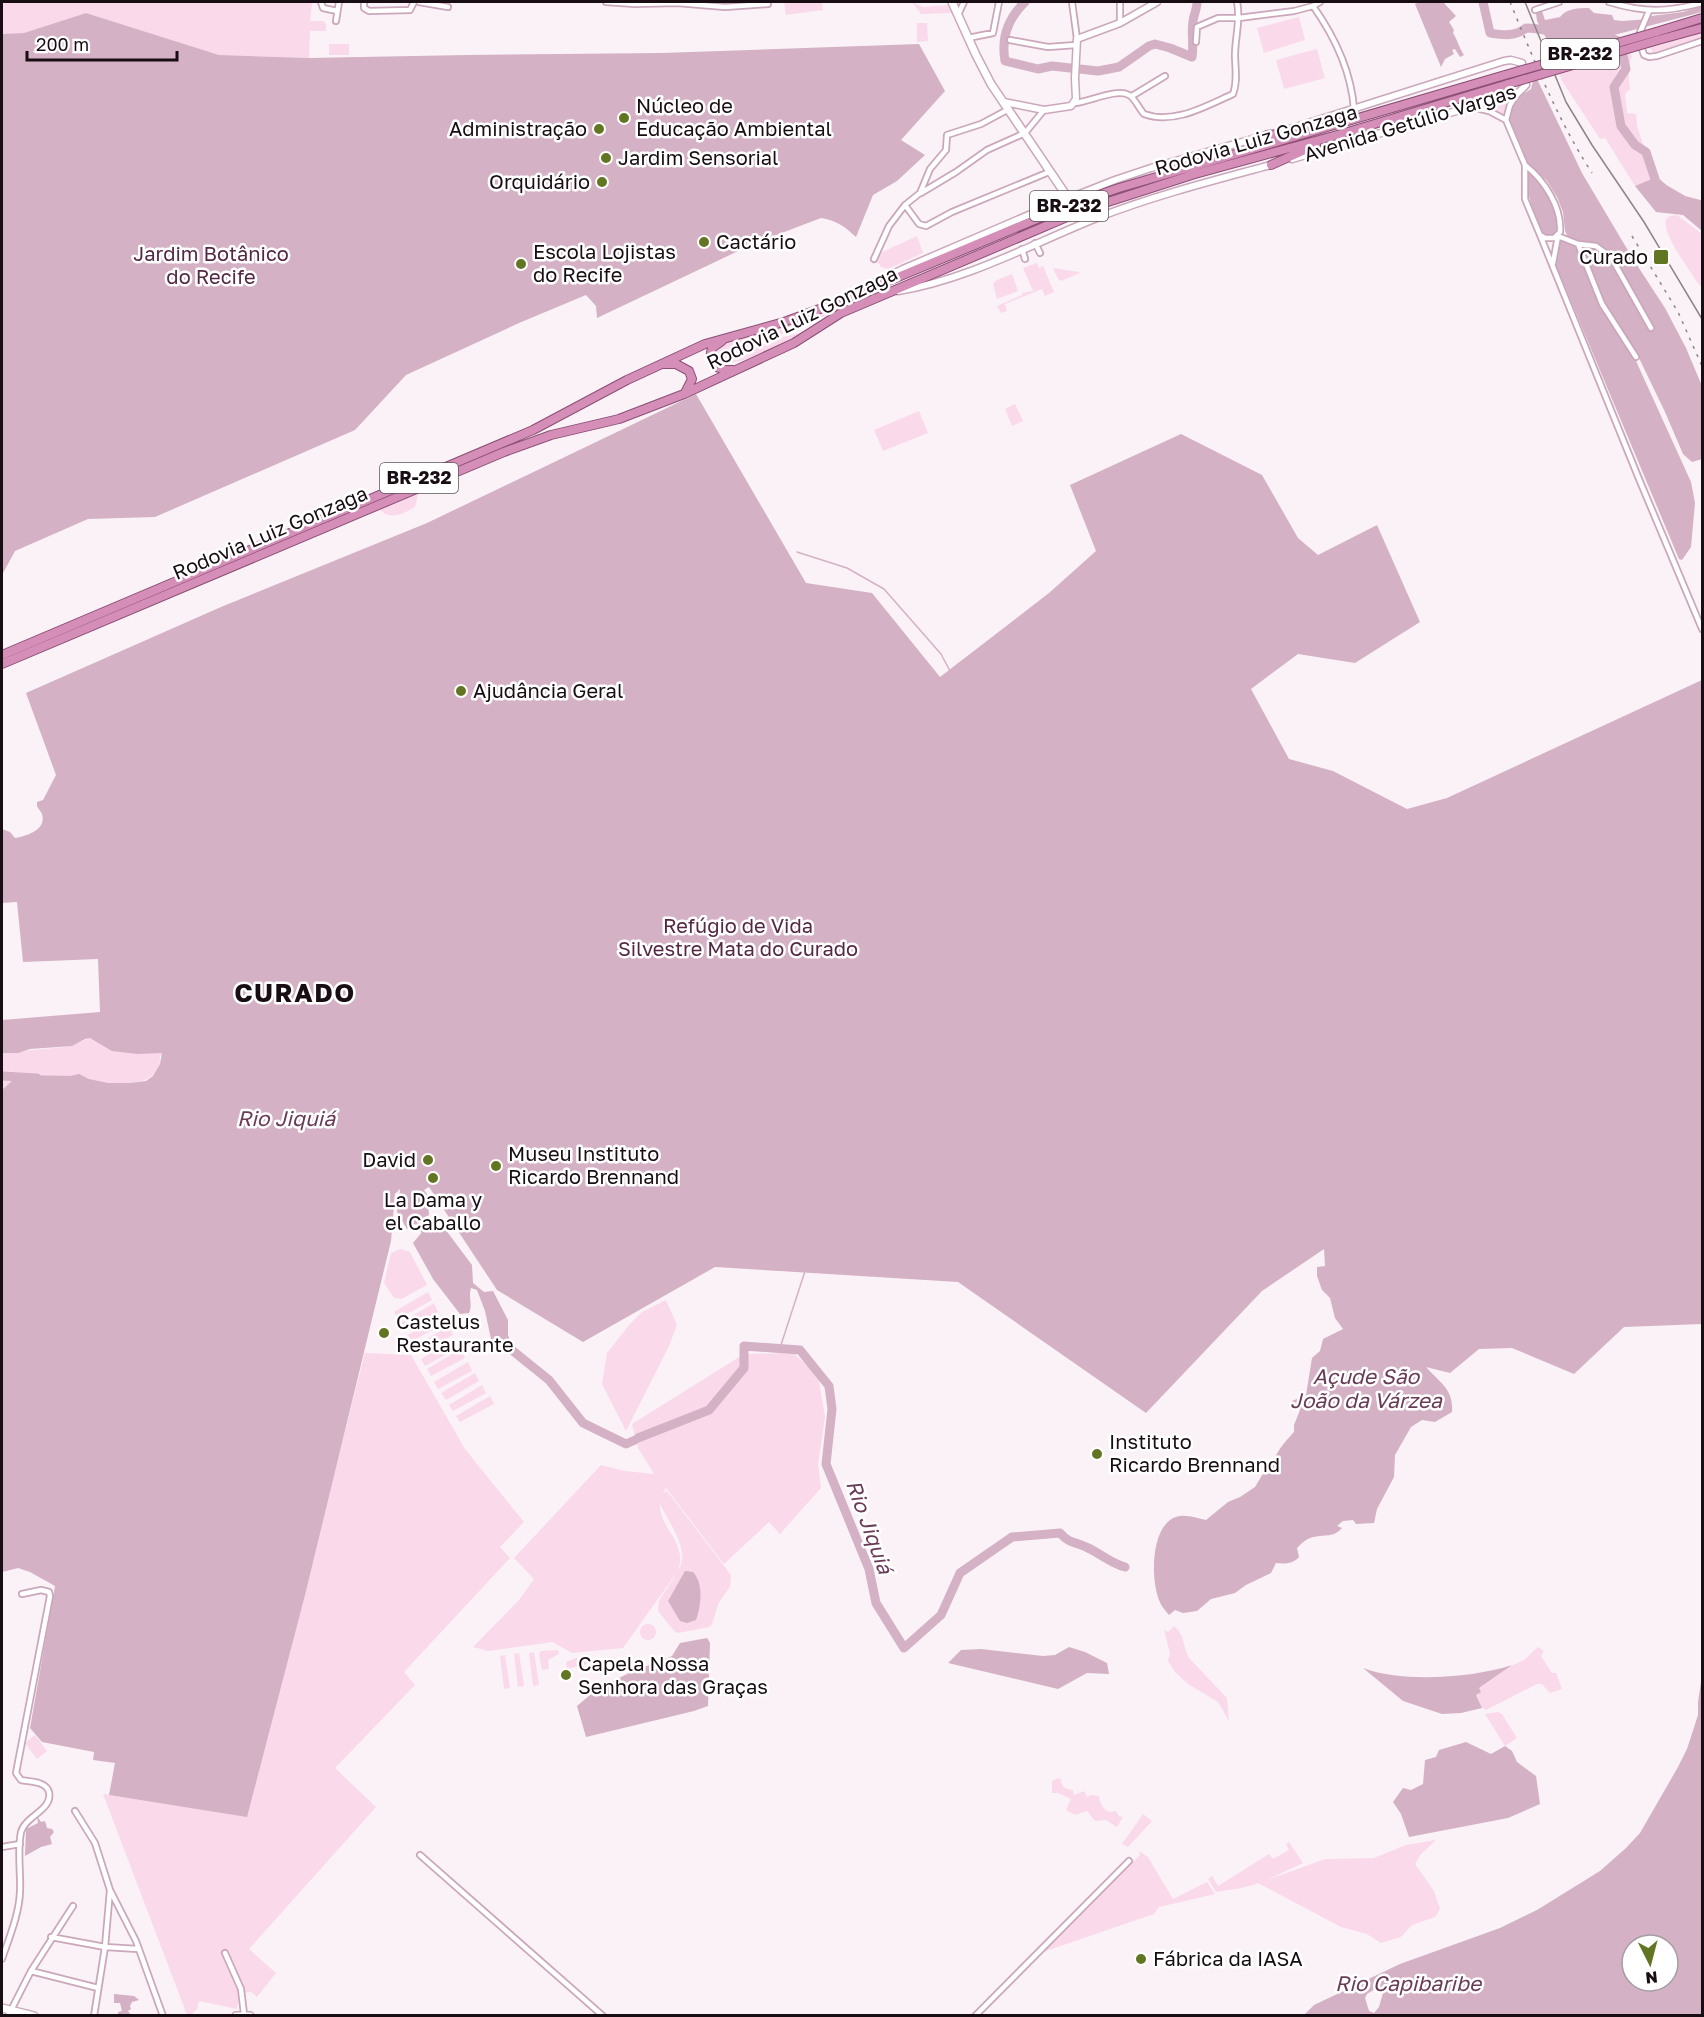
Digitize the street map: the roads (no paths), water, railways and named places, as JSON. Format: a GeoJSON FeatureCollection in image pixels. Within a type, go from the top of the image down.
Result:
{"type":"FeatureCollection","features":[{"type":"Feature","properties":{"kind":"highway","name":"Rodovia Luiz Gonzaga"},"geometry":{"type":"LineString","coordinates":[[2,664],[504,452],[551,435],[619,419],[684,394],[794,343],[841,313],[1086,209],[1132,193],[1508,84],[1657,36],[1702,18]]}},
{"type":"Feature","properties":{"kind":"highway","name":"Rodovia Luiz Gonzaga"},"geometry":{"type":"LineString","coordinates":[[2,655],[525,434],[705,344],[784,322],[836,303],[1080,201],[1505,75],[1657,36],[1702,28]]}},
{"type":"Feature","properties":{"kind":"highway"},"geometry":{"type":"LineString","coordinates":[[1267,135],[1311,131]]}},
{"type":"Feature","properties":{"kind":"highway"},"geometry":{"type":"LineString","coordinates":[[1271,165],[1341,134]]}},
{"type":"Feature","properties":{"kind":"highway"},"geometry":{"type":"LineString","coordinates":[[728,337],[712,348],[710,358],[715,367],[723,370],[737,370]]}},
{"type":"Feature","properties":{"kind":"highway"},"geometry":{"type":"LineString","coordinates":[[662,364],[676,364],[689,371],[692,379],[684,394]]}},
{"type":"Feature","properties":{"kind":"main road"},"geometry":{"type":"LineString","coordinates":[[952,2],[985,73],[1068,198]]}},
{"type":"Feature","properties":{"kind":"main road"},"geometry":{"type":"LineString","coordinates":[[6,2011],[34,2016]]}},
{"type":"Feature","properties":{"kind":"street"},"geometry":{"type":"LineString","coordinates":[[321,2],[323,8],[337,11]]}},
{"type":"Feature","properties":{"kind":"street"},"geometry":{"type":"LineString","coordinates":[[336,21],[339,2]]}},
{"type":"Feature","properties":{"kind":"street"},"geometry":{"type":"LineString","coordinates":[[364,2],[364,8],[367,10],[410,10],[414,2]]}},
{"type":"Feature","properties":{"kind":"street"},"geometry":{"type":"LineString","coordinates":[[393,10],[394,2]]}},
{"type":"Feature","properties":{"kind":"street"},"geometry":{"type":"LineString","coordinates":[[419,2],[448,7]]}},
{"type":"Feature","properties":{"kind":"street"},"geometry":{"type":"LineString","coordinates":[[606,2],[768,4]]}},
{"type":"Feature","properties":{"kind":"street"},"geometry":{"type":"LineString","coordinates":[[958,15],[964,2]]}},
{"type":"Feature","properties":{"kind":"street"},"geometry":{"type":"LineString","coordinates":[[968,38],[990,34],[995,30],[999,2]]}},
{"type":"Feature","properties":{"kind":"street"},"geometry":{"type":"LineString","coordinates":[[1072,2],[1076,42],[1077,94],[1075,103]]}},
{"type":"Feature","properties":{"kind":"street"},"geometry":{"type":"LineString","coordinates":[[1119,2],[1120,23]]}},
{"type":"Feature","properties":{"kind":"street"},"geometry":{"type":"LineString","coordinates":[[1010,40],[1048,47],[1076,42],[1120,23],[1157,2]]}},
{"type":"Feature","properties":{"kind":"street"},"geometry":{"type":"LineString","coordinates":[[921,193],[930,169],[946,150],[947,135],[981,124],[1006,105],[1044,110],[1066,108],[1075,103],[1122,93],[1132,96],[1144,114],[1165,117],[1186,114],[1233,93],[1236,85],[1235,54],[1239,18],[1237,2]]}},
{"type":"Feature","properties":{"kind":"street"},"geometry":{"type":"LineString","coordinates":[[1196,42],[1197,27],[1218,18],[1239,18],[1294,11],[1320,2]]}},
{"type":"Feature","properties":{"kind":"street"},"geometry":{"type":"LineString","coordinates":[[1535,10],[1558,2]]}},
{"type":"Feature","properties":{"kind":"street"},"geometry":{"type":"LineString","coordinates":[[1609,2],[1649,11],[1670,10],[1702,3]]}},
{"type":"Feature","properties":{"kind":"street"},"geometry":{"type":"LineString","coordinates":[[1312,6],[1337,45],[1348,74],[1354,109]]}},
{"type":"Feature","properties":{"kind":"street"},"geometry":{"type":"LineString","coordinates":[[1649,11],[1638,37],[1644,55],[1657,56],[1702,41]]}},
{"type":"Feature","properties":{"kind":"street","name":"Avenida Getúlio Vargas"},"geometry":{"type":"LineString","coordinates":[[836,303],[903,269],[1068,198],[1151,168],[1354,109],[1511,60],[1522,63],[1526,77],[1525,89],[1518,93],[1160,196],[1100,217],[936,283],[885,293]]}},
{"type":"Feature","properties":{"kind":"street"},"geometry":{"type":"LineString","coordinates":[[1132,96],[1165,76]]}},
{"type":"Feature","properties":{"kind":"street"},"geometry":{"type":"LineString","coordinates":[[1518,93],[1510,105],[1506,120],[1525,165],[1525,198],[1702,629]]}},
{"type":"Feature","properties":{"kind":"street"},"geometry":{"type":"LineString","coordinates":[[1472,107],[1489,111],[1506,120]]}},
{"type":"Feature","properties":{"kind":"street"},"geometry":{"type":"LineString","coordinates":[[874,259],[889,226],[905,205],[987,150],[1024,133],[1044,110]]}},
{"type":"Feature","properties":{"kind":"street"},"geometry":{"type":"LineString","coordinates":[[1525,165],[1537,174],[1560,220],[1553,263]]}},
{"type":"Feature","properties":{"kind":"street"},"geometry":{"type":"LineString","coordinates":[[905,205],[923,226],[1049,172]]}},
{"type":"Feature","properties":{"kind":"street"},"geometry":{"type":"LineString","coordinates":[[1540,235],[1550,239],[1558,236],[1578,244],[1596,246],[1611,257],[1651,328]]}},
{"type":"Feature","properties":{"kind":"street"},"geometry":{"type":"LineString","coordinates":[[1035,243],[1040,253]]}},
{"type":"Feature","properties":{"kind":"street"},"geometry":{"type":"LineString","coordinates":[[1578,244],[1602,304],[1636,357]]}},
{"type":"Feature","properties":{"kind":"street"},"geometry":{"type":"LineString","coordinates":[[1022,249],[1025,259]]}},
{"type":"Feature","properties":{"kind":"street"},"geometry":{"type":"LineString","coordinates":[[2,1959],[20,1900],[20,1844],[23,1828],[46,1806],[49,1796],[44,1785],[21,1780],[16,1773],[50,1596],[49,1592],[44,1590],[22,1594]]}},
{"type":"Feature","properties":{"kind":"street"},"geometry":{"type":"LineString","coordinates":[[75,1811],[95,1843],[110,1890],[138,1949],[163,2016]]}},
{"type":"Feature","properties":{"kind":"street"},"geometry":{"type":"LineString","coordinates":[[2,1847],[20,1844]]}},
{"type":"Feature","properties":{"kind":"street"},"geometry":{"type":"LineString","coordinates":[[420,1855],[603,2016]]}},
{"type":"Feature","properties":{"kind":"street"},"geometry":{"type":"LineString","coordinates":[[975,2016],[1129,1861]]}},
{"type":"Feature","properties":{"kind":"street"},"geometry":{"type":"LineString","coordinates":[[94,2016],[105,1947],[110,1890]]}},
{"type":"Feature","properties":{"kind":"street"},"geometry":{"type":"LineString","coordinates":[[6,2011],[73,1906]]}},
{"type":"Feature","properties":{"kind":"street"},"geometry":{"type":"LineString","coordinates":[[51,1938],[105,1947],[138,1949]]}},
{"type":"Feature","properties":{"kind":"street"},"geometry":{"type":"LineString","coordinates":[[225,1953],[241,1989],[243,2015]]}},
{"type":"Feature","properties":{"kind":"street"},"geometry":{"type":"LineString","coordinates":[[31,1971],[98,1988]]}},
{"type":"Feature","properties":{"kind":"waterway"},"geometry":{"type":"LineString","coordinates":[[1025,2],[1014,15],[1007,29],[1004,44],[1005,61],[1038,69],[1052,66],[1098,71],[1119,67],[1155,44],[1192,57],[1192,26],[1197,2]]}},
{"type":"Feature","properties":{"kind":"waterway"},"geometry":{"type":"LineString","coordinates":[[1483,2],[1490,33],[1509,35],[1531,28],[1563,34],[1599,36],[1620,42],[1626,69],[1614,87],[1621,126],[1635,145],[1646,152],[1656,182],[1683,200],[1702,205]]}},
{"type":"Feature","properties":{"kind":"waterway"},"geometry":{"type":"LineString","coordinates":[[797,552],[847,568],[884,589],[941,654],[967,703],[971,748],[988,793],[1041,877],[1047,896]]}},
{"type":"Feature","properties":{"kind":"waterway"},"geometry":{"type":"LineString","coordinates":[[780,1348],[808,1262],[876,1164],[924,1120],[990,1047],[1026,971],[1047,896],[1120,796],[1182,748],[1196,725],[1223,658],[1257,611]]}},
{"type":"Feature","properties":{"kind":"waterway"},"geometry":{"type":"LineString","coordinates":[[721,645],[764,689],[882,744],[948,766],[987,792]]}},
{"type":"Feature","properties":{"kind":"waterway"},"geometry":{"type":"LineString","coordinates":[[219,1085],[238,1064],[243,1054],[248,1033],[249,995]]}},
{"type":"Feature","properties":{"kind":"waterway","name":"Rio Jiquiá"},"geometry":{"type":"LineString","coordinates":[[2,1076],[37,1078]]}},
{"type":"Feature","properties":{"kind":"waterway","name":"Rio Jiquiá"},"geometry":{"type":"LineString","coordinates":[[359,1170],[394,1189]]}},
{"type":"Feature","properties":{"kind":"waterway","name":"Rio Jiquiá"},"geometry":{"type":"LineString","coordinates":[[413,1213],[431,1238]]}},
{"type":"Feature","properties":{"kind":"waterway","name":"Rio Jiquiá"},"geometry":{"type":"LineString","coordinates":[[503,1335],[508,1347],[549,1380],[583,1423],[626,1444],[635,1440]]}},
{"type":"Feature","properties":{"kind":"waterway","name":"Rio Jiquiá"},"geometry":{"type":"LineString","coordinates":[[638,1438],[709,1410],[744,1368],[744,1346],[800,1350],[829,1386],[832,1409],[826,1464],[869,1569],[876,1603],[904,1648],[941,1615],[960,1573],[1012,1537],[1060,1533],[1069,1541],[1125,1567]]}},
{"type":"Feature","properties":{"kind":"waterway"},"geometry":{"type":"LineString","coordinates":[[1501,1968],[1512,1982],[1539,1997],[1560,2016]]}},
{"type":"Feature","properties":{"kind":"tram line"},"geometry":{"type":"LineString","coordinates":[[1525,2],[1566,102],[1644,222],[1702,319]]}},
{"type":"Feature","properties":{"kind":"railway"},"geometry":{"type":"LineString","coordinates":[[1510,2],[1557,110],[1592,173]]}},
{"type":"Feature","properties":{"kind":"railway"},"geometry":{"type":"LineString","coordinates":[[1632,236],[1678,312],[1702,366]]}},
{"type":"Feature","properties":{"kind":"place","name":"Núcleo de Educação Ambiental"},"geometry":{"type":"Point","coordinates":[624,118]}},
{"type":"Feature","properties":{"kind":"place","name":"Administração"},"geometry":{"type":"Point","coordinates":[599,129]}},
{"type":"Feature","properties":{"kind":"place","name":"Jardim Sensorial"},"geometry":{"type":"Point","coordinates":[606,158]}},
{"type":"Feature","properties":{"kind":"place","name":"Orquidário"},"geometry":{"type":"Point","coordinates":[602,182]}},
{"type":"Feature","properties":{"kind":"place","name":"Cactário"},"geometry":{"type":"Point","coordinates":[704,242]}},
{"type":"Feature","properties":{"kind":"place","name":"Curado"},"geometry":{"type":"Point","coordinates":[1661,257]}},
{"type":"Feature","properties":{"kind":"place","name":"Escola Lojistas do Recife"},"geometry":{"type":"Point","coordinates":[521,264]}},
{"type":"Feature","properties":{"kind":"place","name":"Ajudância Geral"},"geometry":{"type":"Point","coordinates":[461,691]}},
{"type":"Feature","properties":{"kind":"place","name":"David"},"geometry":{"type":"Point","coordinates":[428,1160]}},
{"type":"Feature","properties":{"kind":"place","name":"Museu Instituto Ricardo Brennand"},"geometry":{"type":"Point","coordinates":[496,1166]}},
{"type":"Feature","properties":{"kind":"place","name":"La Dama y el Caballo"},"geometry":{"type":"Point","coordinates":[433,1178]}},
{"type":"Feature","properties":{"kind":"place","name":"Castelus Restaurante"},"geometry":{"type":"Point","coordinates":[384,1333]}},
{"type":"Feature","properties":{"kind":"place","name":"Instituto Ricardo Brennand"},"geometry":{"type":"Point","coordinates":[1097,1454]}},
{"type":"Feature","properties":{"kind":"place","name":"Capela Nossa Senhora das Graças"},"geometry":{"type":"Point","coordinates":[566,1675]}},
{"type":"Feature","properties":{"kind":"place","name":"Fábrica da IASA"},"geometry":{"type":"Point","coordinates":[1141,1959]}},
{"type":"Feature","properties":{"kind":"district","name":"CURADO"},"geometry":{"type":"Point","coordinates":[295,993]}},
{"type":"Feature","properties":{"kind":"park label","name":"Jardim Botânico do Recife"},"geometry":{"type":"Point","coordinates":[211,266]}},
{"type":"Feature","properties":{"kind":"park label","name":"Refúgio de Vida Silvestre Mata do Curado"},"geometry":{"type":"Point","coordinates":[738,938]}},
{"type":"Feature","properties":{"kind":"water label","name":"Açude São João da Várzea"},"geometry":{"type":"Point","coordinates":[1366,1389]}},
{"type":"Feature","properties":{"kind":"water label","name":"Rio Capibaribe"},"geometry":{"type":"Point","coordinates":[1408,1984]}}]}
